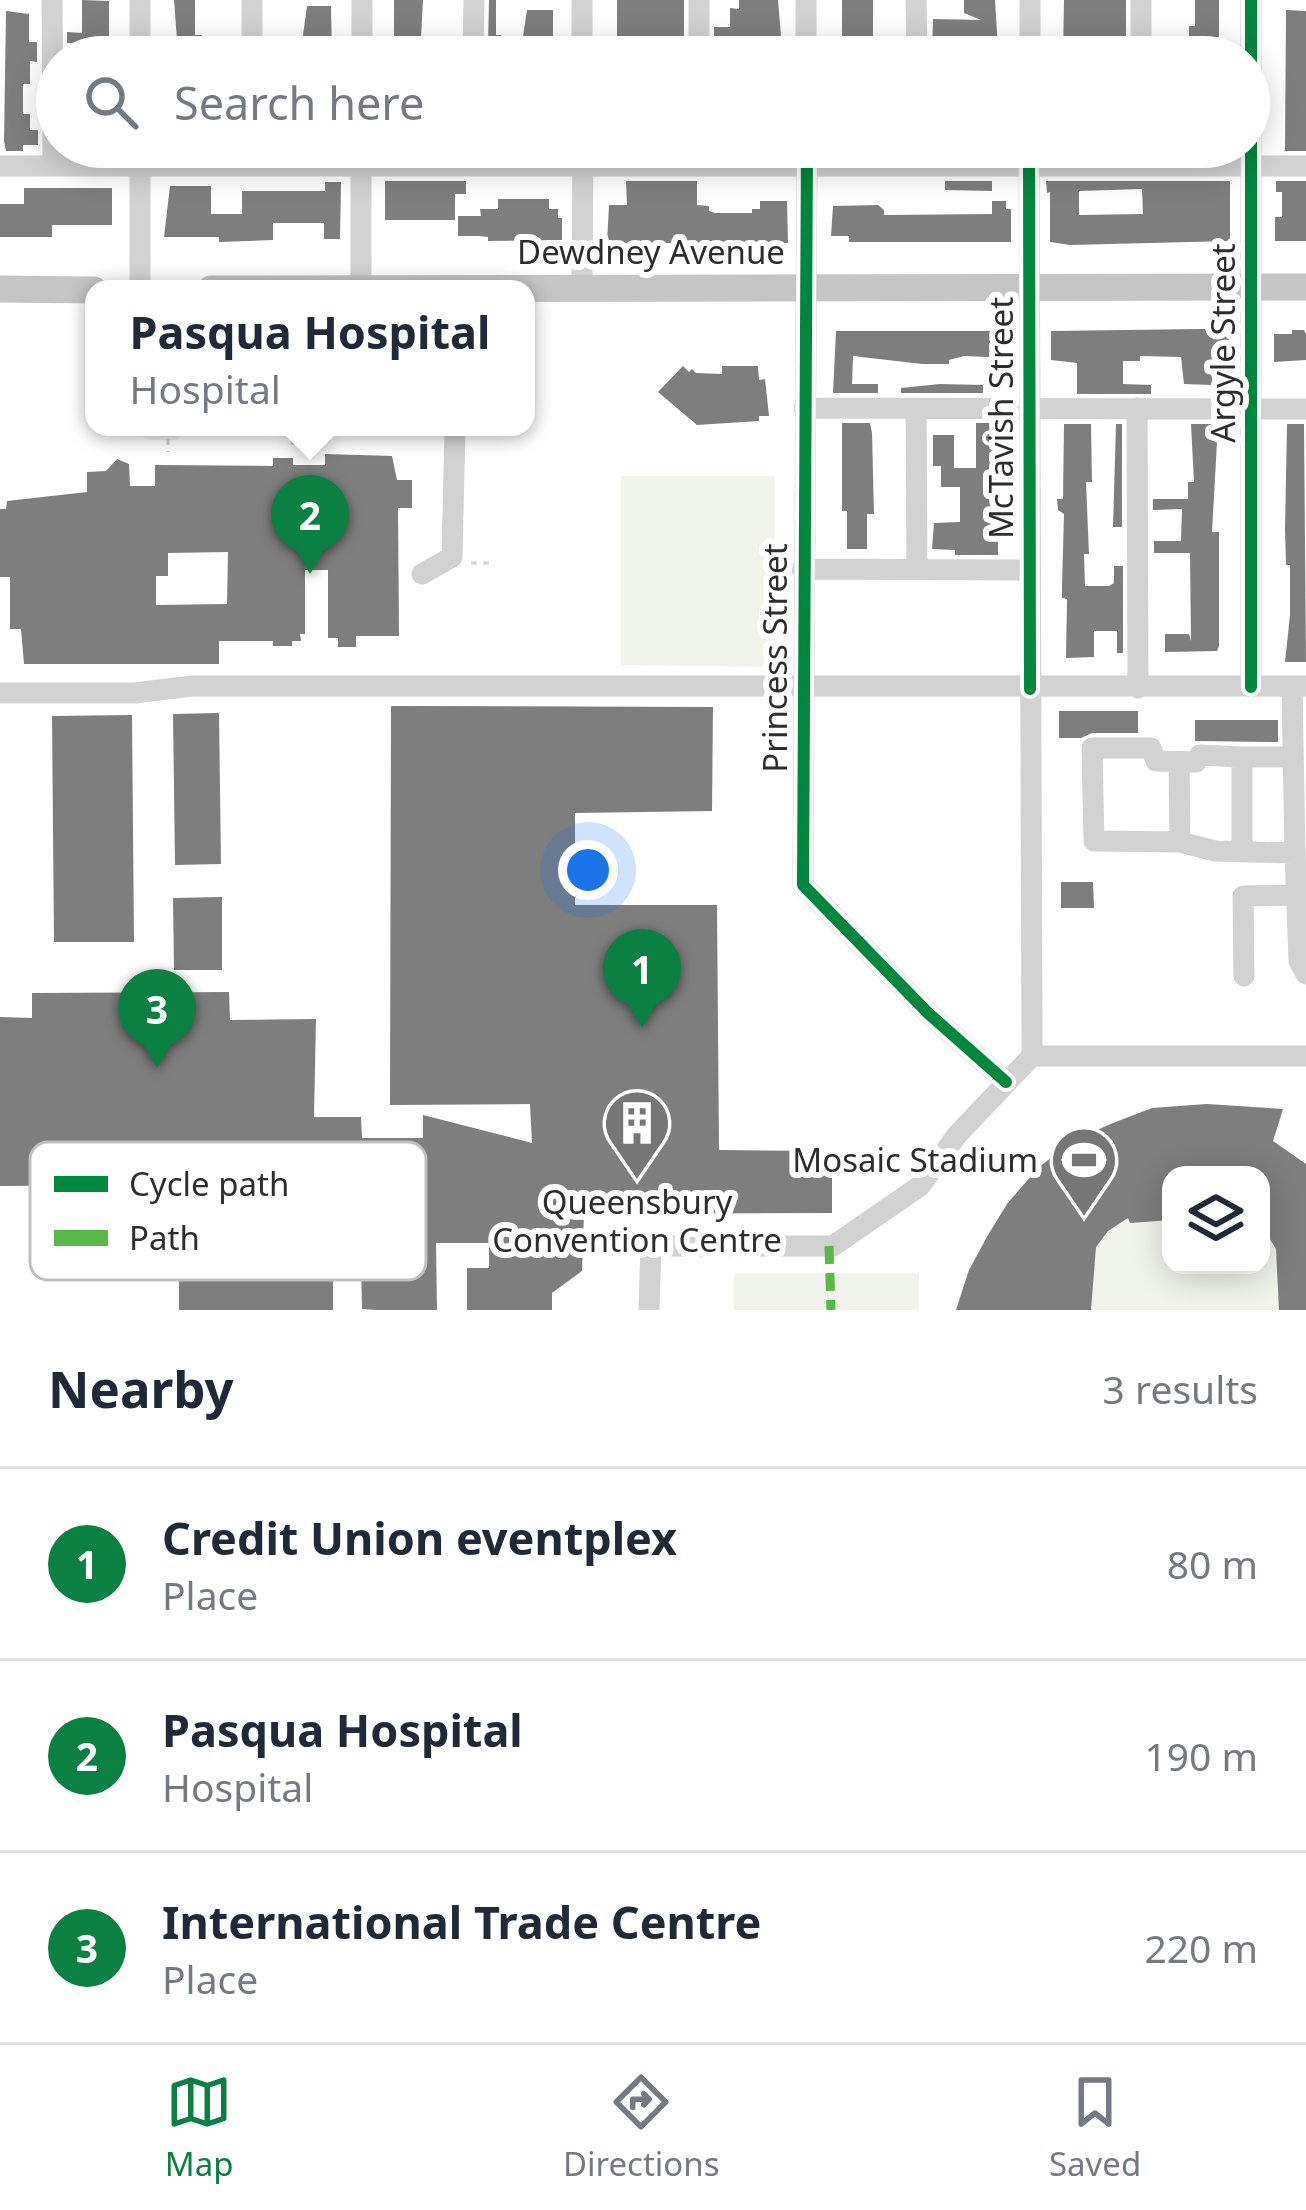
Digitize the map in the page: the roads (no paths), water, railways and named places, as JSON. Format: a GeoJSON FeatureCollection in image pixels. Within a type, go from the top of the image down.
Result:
{"type":"FeatureCollection","features":[{"type":"Feature","properties":{"kind":"main road","name":"Dewdney Avenue"},"geometry":{"type":"LineString","coordinates":[[535,287],[1306,287]]}},
{"type":"Feature","properties":{"kind":"main road"},"geometry":{"type":"LineString","coordinates":[[0,289],[85,290]]}},
{"type":"Feature","properties":{"kind":"street"},"geometry":{"type":"LineString","coordinates":[[52,0],[52,36]]}},
{"type":"Feature","properties":{"kind":"street"},"geometry":{"type":"LineString","coordinates":[[140,0],[140,36]]}},
{"type":"Feature","properties":{"kind":"street"},"geometry":{"type":"LineString","coordinates":[[252,0],[253,36]]}},
{"type":"Feature","properties":{"kind":"street"},"geometry":{"type":"LineString","coordinates":[[362,0],[362,36]]}},
{"type":"Feature","properties":{"kind":"street"},"geometry":{"type":"LineString","coordinates":[[473,36],[474,0]]}},
{"type":"Feature","properties":{"kind":"street"},"geometry":{"type":"LineString","coordinates":[[582,0],[582,36]]}},
{"type":"Feature","properties":{"kind":"street"},"geometry":{"type":"LineString","coordinates":[[699,0],[699,36]]}},
{"type":"Feature","properties":{"kind":"street"},"geometry":{"type":"LineString","coordinates":[[806,0],[806,36]]}},
{"type":"Feature","properties":{"kind":"street"},"geometry":{"type":"LineString","coordinates":[[916,0],[916,36]]}},
{"type":"Feature","properties":{"kind":"street"},"geometry":{"type":"LineString","coordinates":[[1030,0],[1030,36]]}},
{"type":"Feature","properties":{"kind":"street"},"geometry":{"type":"LineString","coordinates":[[1141,36],[1142,0]]}},
{"type":"Feature","properties":{"kind":"street","name":"Argyle Street"},"geometry":{"type":"LineString","coordinates":[[1251,0],[1251,36]]}},
{"type":"Feature","properties":{"kind":"street"},"geometry":{"type":"LineString","coordinates":[[0,166],[36,166]]}},
{"type":"Feature","properties":{"kind":"street"},"geometry":{"type":"LineString","coordinates":[[1270,167],[1306,166]]}},
{"type":"Feature","properties":{"kind":"street"},"geometry":{"type":"LineString","coordinates":[[140,168],[140,280]]}},
{"type":"Feature","properties":{"kind":"street"},"geometry":{"type":"LineString","coordinates":[[361,168],[361,280]]}},
{"type":"Feature","properties":{"kind":"street"},"geometry":{"type":"LineString","coordinates":[[582,287],[583,168]]}},
{"type":"Feature","properties":{"kind":"street","name":"Princess Street"},"geometry":{"type":"LineString","coordinates":[[807,168],[802,886],[932,1017],[1006,1082]]}},
{"type":"Feature","properties":{"kind":"street","name":"McTavish Street"},"geometry":{"type":"LineString","coordinates":[[1029,168],[1032,1056]]}},
{"type":"Feature","properties":{"kind":"street","name":"Argyle Street"},"geometry":{"type":"LineString","coordinates":[[1250,168],[1251,687]]}},
{"type":"Feature","properties":{"kind":"street"},"geometry":{"type":"LineString","coordinates":[[804,408],[1306,409]]}},
{"type":"Feature","properties":{"kind":"street"},"geometry":{"type":"LineString","coordinates":[[1137,408],[1138,688]]}},
{"type":"Feature","properties":{"kind":"street"},"geometry":{"type":"LineString","coordinates":[[916,409],[916,568]]}},
{"type":"Feature","properties":{"kind":"street"},"geometry":{"type":"LineString","coordinates":[[422,574],[452,557],[455,436]]}},
{"type":"Feature","properties":{"kind":"street"},"geometry":{"type":"LineString","coordinates":[[802,569],[1028,570]]}},
{"type":"Feature","properties":{"kind":"street"},"geometry":{"type":"LineString","coordinates":[[0,693],[135,693],[192,686],[1299,686],[1293,758],[1295,854],[1299,962],[1306,974]]}},
{"type":"Feature","properties":{"kind":"street"},"geometry":{"type":"LineString","coordinates":[[1293,758],[1200,755],[1196,762],[1179,763],[1156,761],[1151,748],[1092,748],[1094,841],[1180,842],[1214,851],[1295,854]]}},
{"type":"Feature","properties":{"kind":"street"},"geometry":{"type":"LineString","coordinates":[[1242,757],[1242,852]]}},
{"type":"Feature","properties":{"kind":"street"},"geometry":{"type":"LineString","coordinates":[[1179,763],[1180,842]]}},
{"type":"Feature","properties":{"kind":"street"},"geometry":{"type":"LineString","coordinates":[[1244,976],[1243,896],[1297,896]]}},
{"type":"Feature","properties":{"kind":"street"},"geometry":{"type":"LineString","coordinates":[[649,1310],[651,1246],[833,1246],[920,1186],[957,1135],[1032,1056],[1306,1055]]}},
{"type":"Feature","properties":{"kind":"place","name":"Pasqua Hospital"},"geometry":{"type":"Point","coordinates":[310,574]}},
{"type":"Feature","properties":{"kind":"place","name":"Credit Union eventplex"},"geometry":{"type":"Point","coordinates":[642,1028]}},
{"type":"Feature","properties":{"kind":"place","name":"International Trade Centre"},"geometry":{"type":"Point","coordinates":[157,1068]}},
{"type":"Feature","properties":{"kind":"place","name":"Queensbury Convention Centre"},"geometry":{"type":"Point","coordinates":[637,1182]}},
{"type":"Feature","properties":{"kind":"place","name":"Mosaic Stadium"},"geometry":{"type":"Point","coordinates":[1084,1219]}}]}
